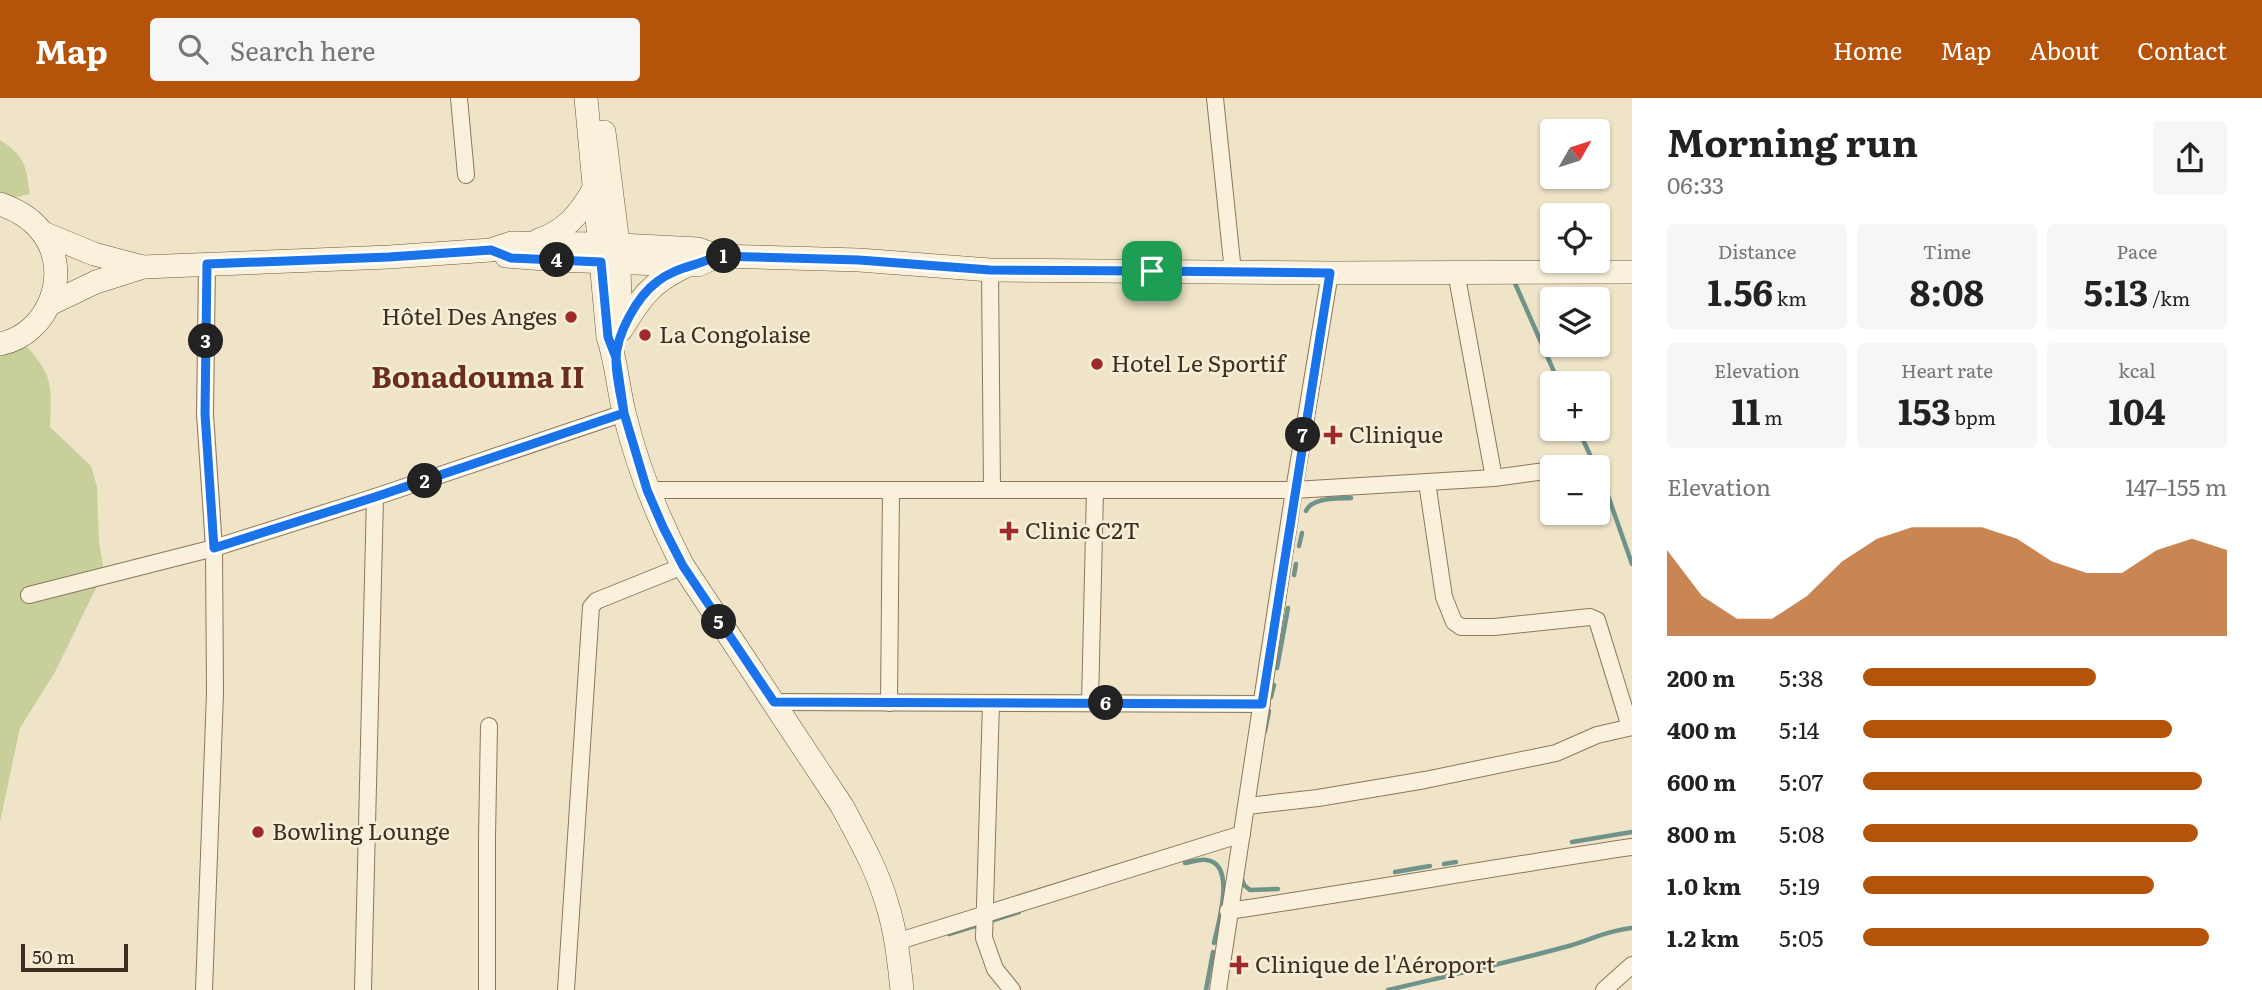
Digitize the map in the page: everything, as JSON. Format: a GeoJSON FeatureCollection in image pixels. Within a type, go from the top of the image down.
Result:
{"type":"FeatureCollection","features":[{"type":"Feature","properties":{"kind":"main road"},"geometry":{"type":"LineString","coordinates":[[586,98],[594,190],[610,253],[608,337],[616,358],[624,413],[647,490],[683,566],[842,806],[859,837],[879,881],[896,942],[902,990]]}},
{"type":"Feature","properties":{"kind":"main road"},"geometry":{"type":"LineString","coordinates":[[600,98],[610,253],[621,330],[616,358]]}},
{"type":"Feature","properties":{"kind":"main road"},"geometry":{"type":"LineString","coordinates":[[530,243],[548,237],[569,223],[583,209],[594,190]]}},
{"type":"Feature","properties":{"kind":"main road"},"geometry":{"type":"LineString","coordinates":[[0,204],[32,220],[43,233],[53,254],[56,280],[50,304],[32,329],[0,344]]}},
{"type":"Feature","properties":{"kind":"main road"},"geometry":{"type":"LineString","coordinates":[[43,233],[94,254],[143,267]]}},
{"type":"Feature","properties":{"kind":"main road"},"geometry":{"type":"LineString","coordinates":[[50,304],[96,282],[143,267],[491,250],[512,243],[610,253],[687,265],[698,265],[717,256]]}},
{"type":"Feature","properties":{"kind":"main road"},"geometry":{"type":"LineString","coordinates":[[491,250],[511,258],[698,248],[717,256],[859,260],[990,270],[1632,272]]}},
{"type":"Feature","properties":{"kind":"main road"},"geometry":{"type":"LineString","coordinates":[[621,330],[646,292],[658,281],[687,265]]}},
{"type":"Feature","properties":{"kind":"street"},"geometry":{"type":"LineString","coordinates":[[459,98],[466,175]]}},
{"type":"Feature","properties":{"kind":"street"},"geometry":{"type":"LineString","coordinates":[[1215,98],[1233,272]]}},
{"type":"Feature","properties":{"kind":"street"},"geometry":{"type":"LineString","coordinates":[[204,990],[215,693],[214,548],[205,414],[207,264]]}},
{"type":"Feature","properties":{"kind":"street"},"geometry":{"type":"LineString","coordinates":[[990,270],[992,490]]}},
{"type":"Feature","properties":{"kind":"street"},"geometry":{"type":"LineString","coordinates":[[1456,272],[1494,478]]}},
{"type":"Feature","properties":{"kind":"street"},"geometry":{"type":"LineString","coordinates":[[1218,990],[1228,911],[1247,806],[1294,490],[1330,273]]}},
{"type":"Feature","properties":{"kind":"street"},"geometry":{"type":"LineString","coordinates":[[29,594],[214,548],[624,413]]}},
{"type":"Feature","properties":{"kind":"street"},"geometry":{"type":"LineString","coordinates":[[647,490],[1294,490],[1494,478],[1540,472]]}},
{"type":"Feature","properties":{"kind":"street"},"geometry":{"type":"LineString","coordinates":[[1247,806],[1318,798],[1425,780],[1556,753],[1597,735],[1631,727],[1597,620],[1590,617],[1494,627],[1461,627],[1454,622],[1444,597],[1427,482]]}},
{"type":"Feature","properties":{"kind":"street"},"geometry":{"type":"LineString","coordinates":[[889,703],[891,490]]}},
{"type":"Feature","properties":{"kind":"street"},"geometry":{"type":"LineString","coordinates":[[1090,703],[1095,490]]}},
{"type":"Feature","properties":{"kind":"street"},"geometry":{"type":"LineString","coordinates":[[363,990],[375,497]]}},
{"type":"Feature","properties":{"kind":"street"},"geometry":{"type":"LineString","coordinates":[[566,990],[591,607],[596,601],[683,566]]}},
{"type":"Feature","properties":{"kind":"street"},"geometry":{"type":"LineString","coordinates":[[774,702],[1262,704]]}},
{"type":"Feature","properties":{"kind":"street"},"geometry":{"type":"LineString","coordinates":[[990,703],[984,938],[991,960],[1012,990]]}},
{"type":"Feature","properties":{"kind":"street"},"geometry":{"type":"LineString","coordinates":[[488,990],[489,726]]}},
{"type":"Feature","properties":{"kind":"street"},"geometry":{"type":"LineString","coordinates":[[896,942],[1242,834]]}},
{"type":"Feature","properties":{"kind":"street"},"geometry":{"type":"LineString","coordinates":[[1228,911],[1632,847]]}},
{"type":"Feature","properties":{"kind":"street"},"geometry":{"type":"LineString","coordinates":[[1604,990],[1629,972]]}},
{"type":"Feature","properties":{"kind":"green space"},"geometry":{"type":"Polygon","coordinates":[[[0,140],[15,151],[23,162],[30,194],[0,201],[0,140]]]}},
{"type":"Feature","properties":{"kind":"green space"},"geometry":{"type":"Polygon","coordinates":[[[19,337],[38,360],[48,378],[51,397],[50,427],[91,466],[97,487],[99,542],[103,566],[98,584],[55,672],[20,728],[0,822],[0,344],[19,337]]]}},
{"type":"Feature","properties":{"kind":"waterway"},"geometry":{"type":"LineString","coordinates":[[1514,281],[1554,371]]}},
{"type":"Feature","properties":{"kind":"waterway"},"geometry":{"type":"LineString","coordinates":[[1584,441],[1590,455]]}},
{"type":"Feature","properties":{"kind":"waterway"},"geometry":{"type":"LineString","coordinates":[[1306,511],[1309,506],[1319,501],[1351,498]]}},
{"type":"Feature","properties":{"kind":"waterway"},"geometry":{"type":"LineString","coordinates":[[1610,501],[1632,564]]}},
{"type":"Feature","properties":{"kind":"waterway"},"geometry":{"type":"LineString","coordinates":[[1299,546],[1302,533]]}},
{"type":"Feature","properties":{"kind":"waterway"},"geometry":{"type":"LineString","coordinates":[[1294,575],[1296,564]]}},
{"type":"Feature","properties":{"kind":"waterway"},"geometry":{"type":"LineString","coordinates":[[1277,668],[1288,608]]}},
{"type":"Feature","properties":{"kind":"waterway"},"geometry":{"type":"LineString","coordinates":[[1271,697],[1274,685]]}},
{"type":"Feature","properties":{"kind":"waterway"},"geometry":{"type":"LineString","coordinates":[[1265,731],[1269,711]]}},
{"type":"Feature","properties":{"kind":"waterway"},"geometry":{"type":"LineString","coordinates":[[1572,842],[1632,832]]}},
{"type":"Feature","properties":{"kind":"waterway"},"geometry":{"type":"LineString","coordinates":[[1185,863],[1206,860],[1215,864],[1221,872],[1223,896],[1214,943]]}},
{"type":"Feature","properties":{"kind":"waterway"},"geometry":{"type":"LineString","coordinates":[[1444,864],[1456,862]]}},
{"type":"Feature","properties":{"kind":"waterway"},"geometry":{"type":"LineString","coordinates":[[1395,872],[1430,866]]}},
{"type":"Feature","properties":{"kind":"waterway"},"geometry":{"type":"LineString","coordinates":[[1242,879],[1250,890],[1278,889]]}},
{"type":"Feature","properties":{"kind":"waterway"},"geometry":{"type":"LineString","coordinates":[[987,922],[1019,912]]}},
{"type":"Feature","properties":{"kind":"waterway"},"geometry":{"type":"LineString","coordinates":[[949,934],[975,926]]}},
{"type":"Feature","properties":{"kind":"waterway"},"geometry":{"type":"LineString","coordinates":[[1388,990],[1521,959],[1632,928]]}},
{"type":"Feature","properties":{"kind":"waterway"},"geometry":{"type":"LineString","coordinates":[[1206,990],[1213,952]]}},
{"type":"Feature","properties":{"kind":"place","name":"Hôtel Des Anges"},"geometry":{"type":"Point","coordinates":[571,317]}},
{"type":"Feature","properties":{"kind":"place","name":"La Congolaise"},"geometry":{"type":"Point","coordinates":[645,335]}},
{"type":"Feature","properties":{"kind":"place","name":"Hotel Le Sportif"},"geometry":{"type":"Point","coordinates":[1097,364]}},
{"type":"Feature","properties":{"kind":"place","name":"Clinique"},"geometry":{"type":"Point","coordinates":[1333,435]}},
{"type":"Feature","properties":{"kind":"place","name":"Clinic C2T"},"geometry":{"type":"Point","coordinates":[1009,531]}},
{"type":"Feature","properties":{"kind":"place","name":"Bowling Lounge"},"geometry":{"type":"Point","coordinates":[258,832]}},
{"type":"Feature","properties":{"kind":"place","name":"Clinique de l'Aéroport"},"geometry":{"type":"Point","coordinates":[1239,965]}},
{"type":"Feature","properties":{"kind":"district","name":"Bonadouma II"},"geometry":{"type":"Point","coordinates":[478,378]}},
{"type":"Feature","properties":{"kind":"route"},"geometry":{"type":"LineString","coordinates":[[1152,271],[990,270],[859,260],[717,256],[698,265],[687,265],[658,281],[646,292],[621,330],[616,358],[624,413],[214,548],[205,414],[207,264],[491,250],[511,258],[601,262],[608,337],[616,358],[624,413],[647,490],[683,566],[774,702],[1262,704],[1330,273],[1152,271]]}}]}
